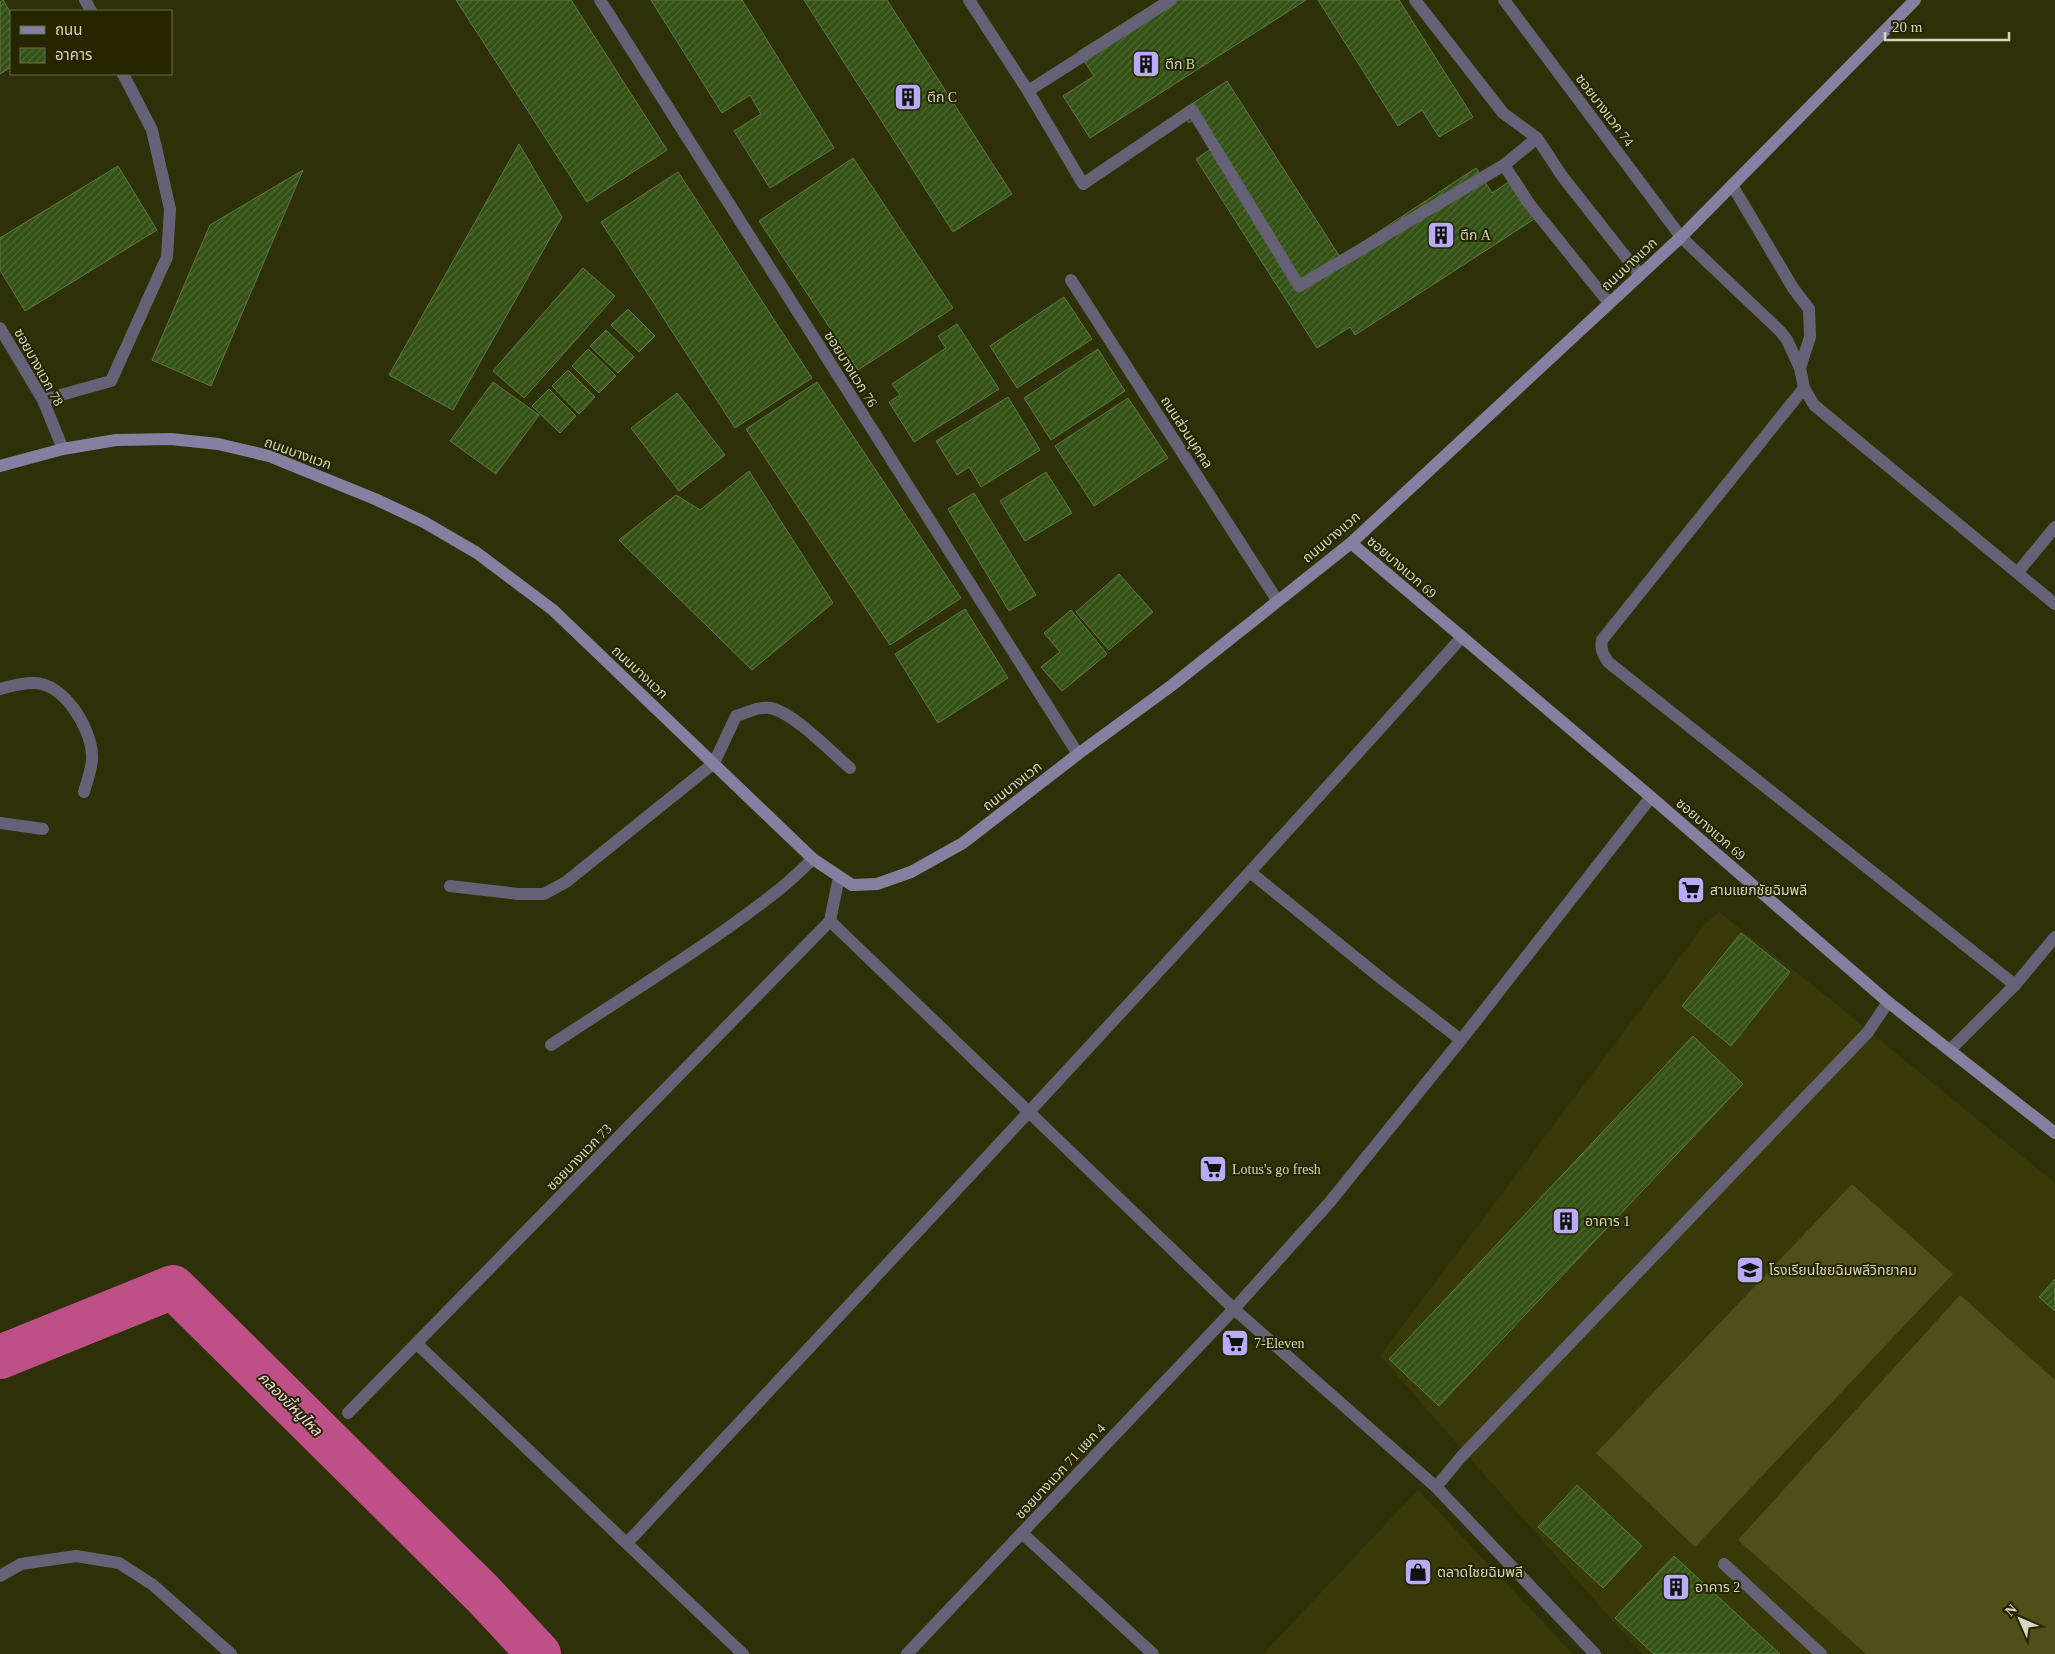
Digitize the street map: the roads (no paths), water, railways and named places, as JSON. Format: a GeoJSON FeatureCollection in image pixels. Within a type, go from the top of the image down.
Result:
{"type":"FeatureCollection","features":[{"type":"Feature","properties":{"kind":"main road","name":"ถนนบางแวก"},"geometry":{"type":"LineString","coordinates":[[0,466],[63,449],[116,440],[171,439],[218,444],[278,459],[416,518],[477,552],[553,610],[813,859],[852,885],[877,884],[911,872],[963,843],[1170,686],[1351,543],[1681,237],[1915,0]]}},
{"type":"Feature","properties":{"kind":"main road","name":"ซอยบางแวก 69"},"geometry":{"type":"LineString","coordinates":[[1351,543],[1888,1002],[2055,1133]]}},
{"type":"Feature","properties":{"kind":"street","name":"ซอยบางแวก 76"},"geometry":{"type":"LineString","coordinates":[[600,0],[1078,754]]}},
{"type":"Feature","properties":{"kind":"street"},"geometry":{"type":"LineString","coordinates":[[969,0],[1028,90],[1083,184],[1192,110],[1299,286],[1504,165],[1537,138]]}},
{"type":"Feature","properties":{"kind":"street"},"geometry":{"type":"LineString","coordinates":[[1028,90],[1171,0]]}},
{"type":"Feature","properties":{"kind":"street"},"geometry":{"type":"LineString","coordinates":[[1415,0],[1503,113],[1537,138],[1562,176],[1640,275]]}},
{"type":"Feature","properties":{"kind":"street","name":"ซอยบางแวก 74"},"geometry":{"type":"LineString","coordinates":[[1504,0],[1681,237],[1781,332],[1787,340],[1800,368],[1804,388]]}},
{"type":"Feature","properties":{"kind":"street"},"geometry":{"type":"LineString","coordinates":[[43,400],[111,381],[167,257],[170,209],[152,130],[124,75]]}},
{"type":"Feature","properties":{"kind":"street"},"geometry":{"type":"LineString","coordinates":[[1504,165],[1527,201],[1610,303]]}},
{"type":"Feature","properties":{"kind":"street"},"geometry":{"type":"LineString","coordinates":[[1732,185],[1793,288],[1809,309],[1810,337],[1800,368]]}},
{"type":"Feature","properties":{"kind":"street","name":"ถนนส่วนบุคคล"},"geometry":{"type":"LineString","coordinates":[[1072,280],[1277,600]]}},
{"type":"Feature","properties":{"kind":"street","name":"ซอยบางแวก 78"},"geometry":{"type":"LineString","coordinates":[[0,328],[43,400],[63,449]]}},
{"type":"Feature","properties":{"kind":"street"},"geometry":{"type":"LineString","coordinates":[[2016,984],[1608,662],[1602,654],[1600,646],[1602,640],[1804,388],[1820,411],[2055,604]]}},
{"type":"Feature","properties":{"kind":"street"},"geometry":{"type":"LineString","coordinates":[[2018,572],[2055,527]]}},
{"type":"Feature","properties":{"kind":"street"},"geometry":{"type":"LineString","coordinates":[[627,1543],[1030,1112],[1462,638]]}},
{"type":"Feature","properties":{"kind":"street"},"geometry":{"type":"LineString","coordinates":[[0,689],[35,683],[57,690],[71,703],[85,729],[92,755],[84,792]]}},
{"type":"Feature","properties":{"kind":"street"},"geometry":{"type":"LineString","coordinates":[[450,886],[518,894],[544,894],[566,882],[714,763],[736,716],[758,709],[769,708],[786,714],[850,768]]}},
{"type":"Feature","properties":{"kind":"street","name":"ซอยบางแวก 71 แยก 4"},"geometry":{"type":"LineString","coordinates":[[907,1654],[1234,1309],[1329,1203],[1461,1040],[1650,797]]}},
{"type":"Feature","properties":{"kind":"street"},"geometry":{"type":"LineString","coordinates":[[0,823],[44,829]]}},
{"type":"Feature","properties":{"kind":"street"},"geometry":{"type":"LineString","coordinates":[[551,1045],[735,922],[776,891],[813,859]]}},
{"type":"Feature","properties":{"kind":"street"},"geometry":{"type":"LineString","coordinates":[[1250,872],[1461,1040]]}},
{"type":"Feature","properties":{"kind":"street"},"geometry":{"type":"LineString","coordinates":[[839,877],[830,921],[1234,1309],[1436,1487],[1595,1654]]}},
{"type":"Feature","properties":{"kind":"street","name":"ซอยบางแวก 73"},"geometry":{"type":"LineString","coordinates":[[348,1413],[830,921]]}},
{"type":"Feature","properties":{"kind":"street"},"geometry":{"type":"LineString","coordinates":[[1950,1049],[2016,984],[2055,937]]}},
{"type":"Feature","properties":{"kind":"street"},"geometry":{"type":"LineString","coordinates":[[1436,1487],[1468,1450],[1868,1032],[1888,1002]]}},
{"type":"Feature","properties":{"kind":"street"},"geometry":{"type":"LineString","coordinates":[[417,1344],[743,1654]]}},
{"type":"Feature","properties":{"kind":"street"},"geometry":{"type":"LineString","coordinates":[[1022,1532],[1153,1654]]}},
{"type":"Feature","properties":{"kind":"street"},"geometry":{"type":"LineString","coordinates":[[0,1576],[21,1564],[76,1556],[119,1563],[153,1584],[231,1654]]}},
{"type":"Feature","properties":{"kind":"street"},"geometry":{"type":"LineString","coordinates":[[1724,1564],[1821,1654]]}},
{"type":"Feature","properties":{"kind":"waterway","name":"คลองขี้หมูไหล"},"geometry":{"type":"LineString","coordinates":[[0,1357],[173,1287],[483,1594],[539,1654]]}},
{"type":"Feature","properties":{"kind":"place","name":"ตึก B"},"geometry":{"type":"Point","coordinates":[1146,64]}},
{"type":"Feature","properties":{"kind":"place","name":"ตึก C"},"geometry":{"type":"Point","coordinates":[908,97]}},
{"type":"Feature","properties":{"kind":"place","name":"ตึก A"},"geometry":{"type":"Point","coordinates":[1441,235]}},
{"type":"Feature","properties":{"kind":"place","name":"สามแยกชัยฉิมพลี"},"geometry":{"type":"Point","coordinates":[1691,890]}},
{"type":"Feature","properties":{"kind":"place","name":"Lotus's go fresh"},"geometry":{"type":"Point","coordinates":[1213,1169]}},
{"type":"Feature","properties":{"kind":"place","name":"อาคาร 1"},"geometry":{"type":"Point","coordinates":[1566,1221]}},
{"type":"Feature","properties":{"kind":"place","name":"โรงเรียนไชยฉิมพลีวิทยาคม"},"geometry":{"type":"Point","coordinates":[1750,1270]}},
{"type":"Feature","properties":{"kind":"place","name":"7-Eleven"},"geometry":{"type":"Point","coordinates":[1235,1343]}},
{"type":"Feature","properties":{"kind":"place","name":"ตลาดไชยฉิมพลี"},"geometry":{"type":"Point","coordinates":[1418,1572]}},
{"type":"Feature","properties":{"kind":"place","name":"อาคาร 2"},"geometry":{"type":"Point","coordinates":[1676,1587]}}]}
